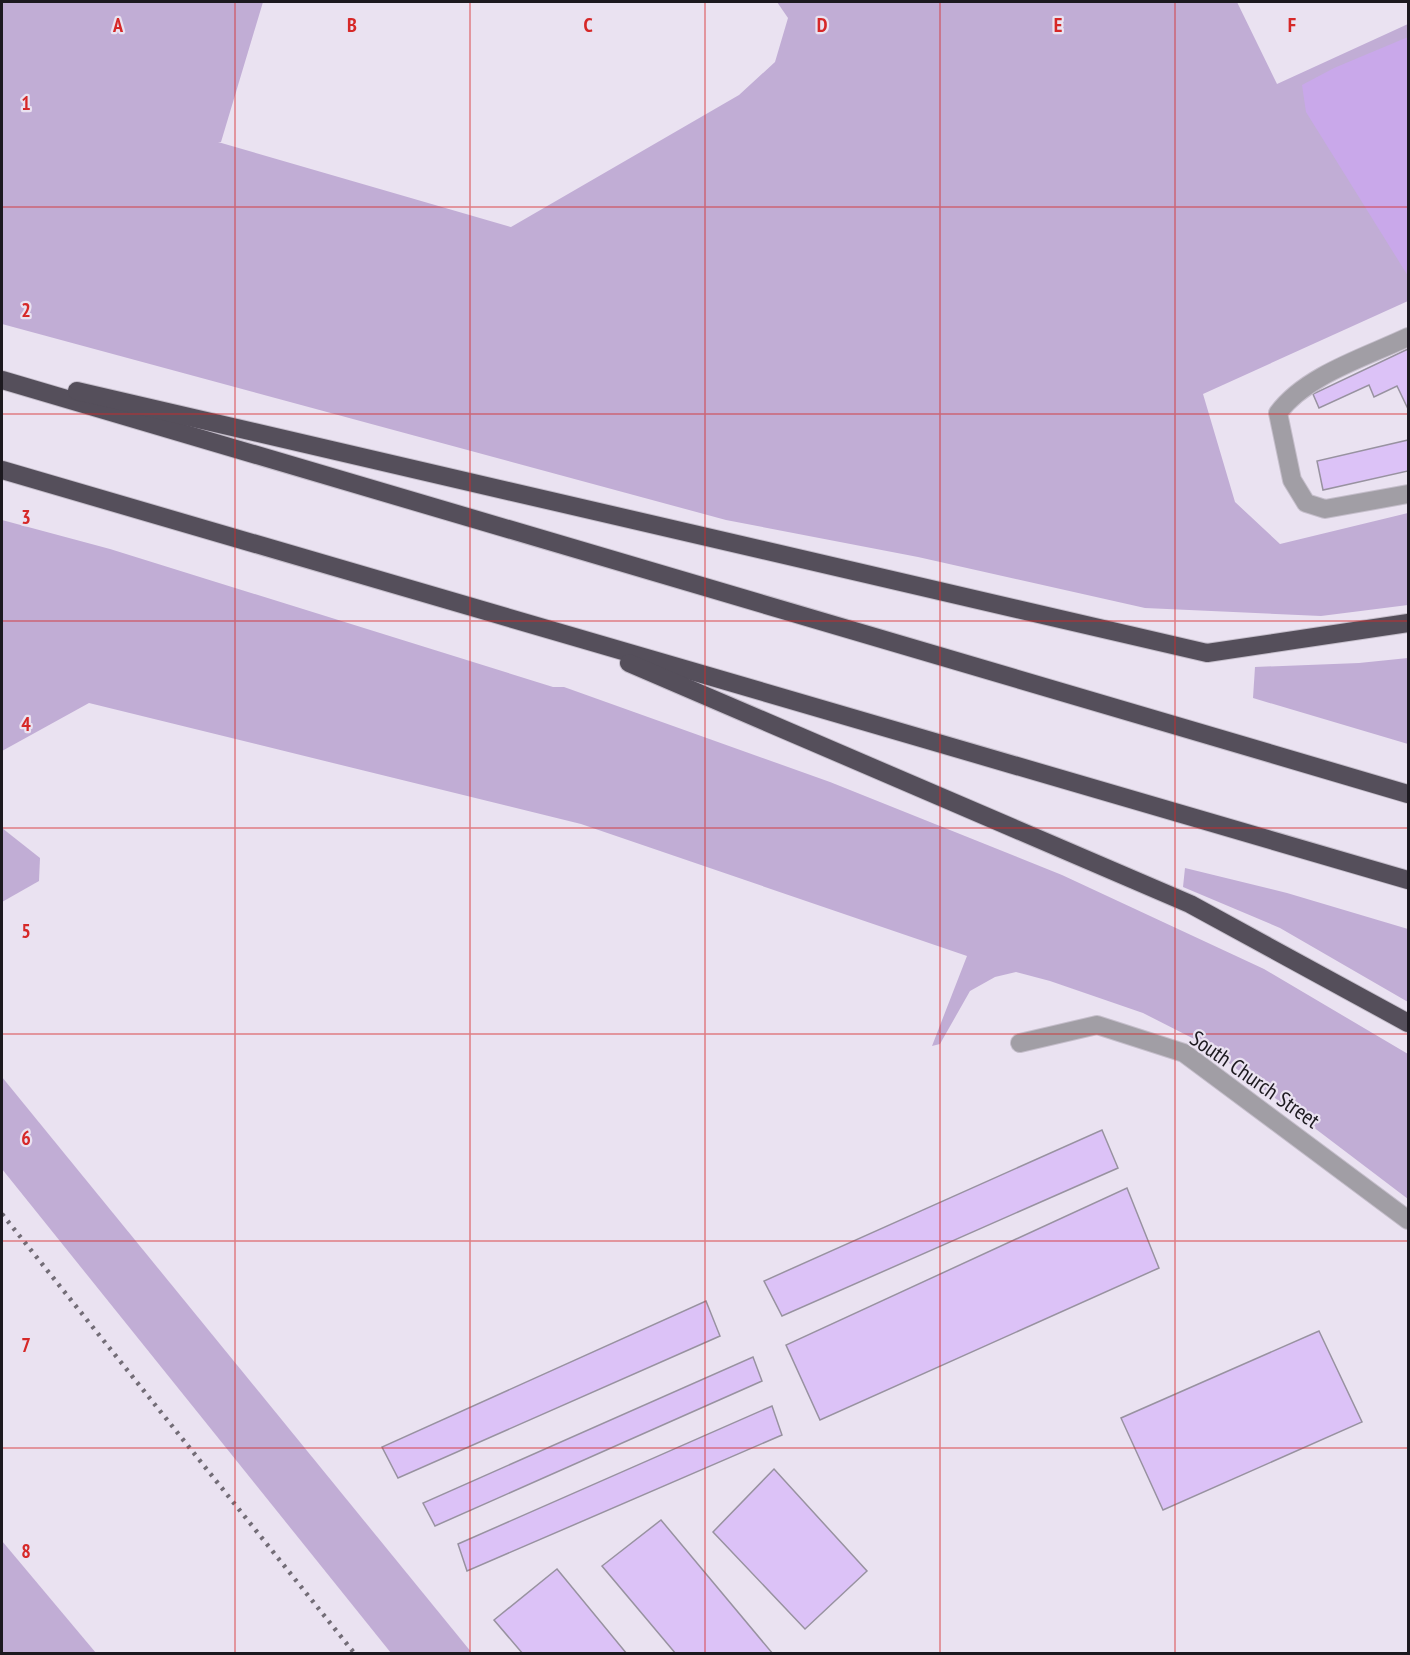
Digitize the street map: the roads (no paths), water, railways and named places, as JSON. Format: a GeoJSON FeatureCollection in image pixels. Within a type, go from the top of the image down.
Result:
{"type":"FeatureCollection","features":[{"type":"Feature","properties":{"kind":"highway"},"geometry":{"type":"LineString","coordinates":[[2,374],[1207,653],[1408,623]]}},
{"type":"Feature","properties":{"kind":"highway"},"geometry":{"type":"LineString","coordinates":[[2,380],[1408,794]]}},
{"type":"Feature","properties":{"kind":"highway"},"geometry":{"type":"LineString","coordinates":[[2,470],[1408,880]]}},
{"type":"Feature","properties":{"kind":"highway"},"geometry":{"type":"LineString","coordinates":[[556,632],[1190,904],[1408,1023]]}},
{"type":"Feature","properties":{"kind":"street"},"geometry":{"type":"LineString","coordinates":[[1408,338],[1306,385],[1288,400],[1278,413],[1292,480],[1306,503],[1325,509],[1408,494]]}},
{"type":"Feature","properties":{"kind":"street","name":"South Church Street"},"geometry":{"type":"LineString","coordinates":[[1020,1043],[1097,1025],[1184,1053],[1408,1220]]}},
{"type":"Feature","properties":{"kind":"railway"},"geometry":{"type":"LineString","coordinates":[[2,1214],[355,1654]]}}]}
